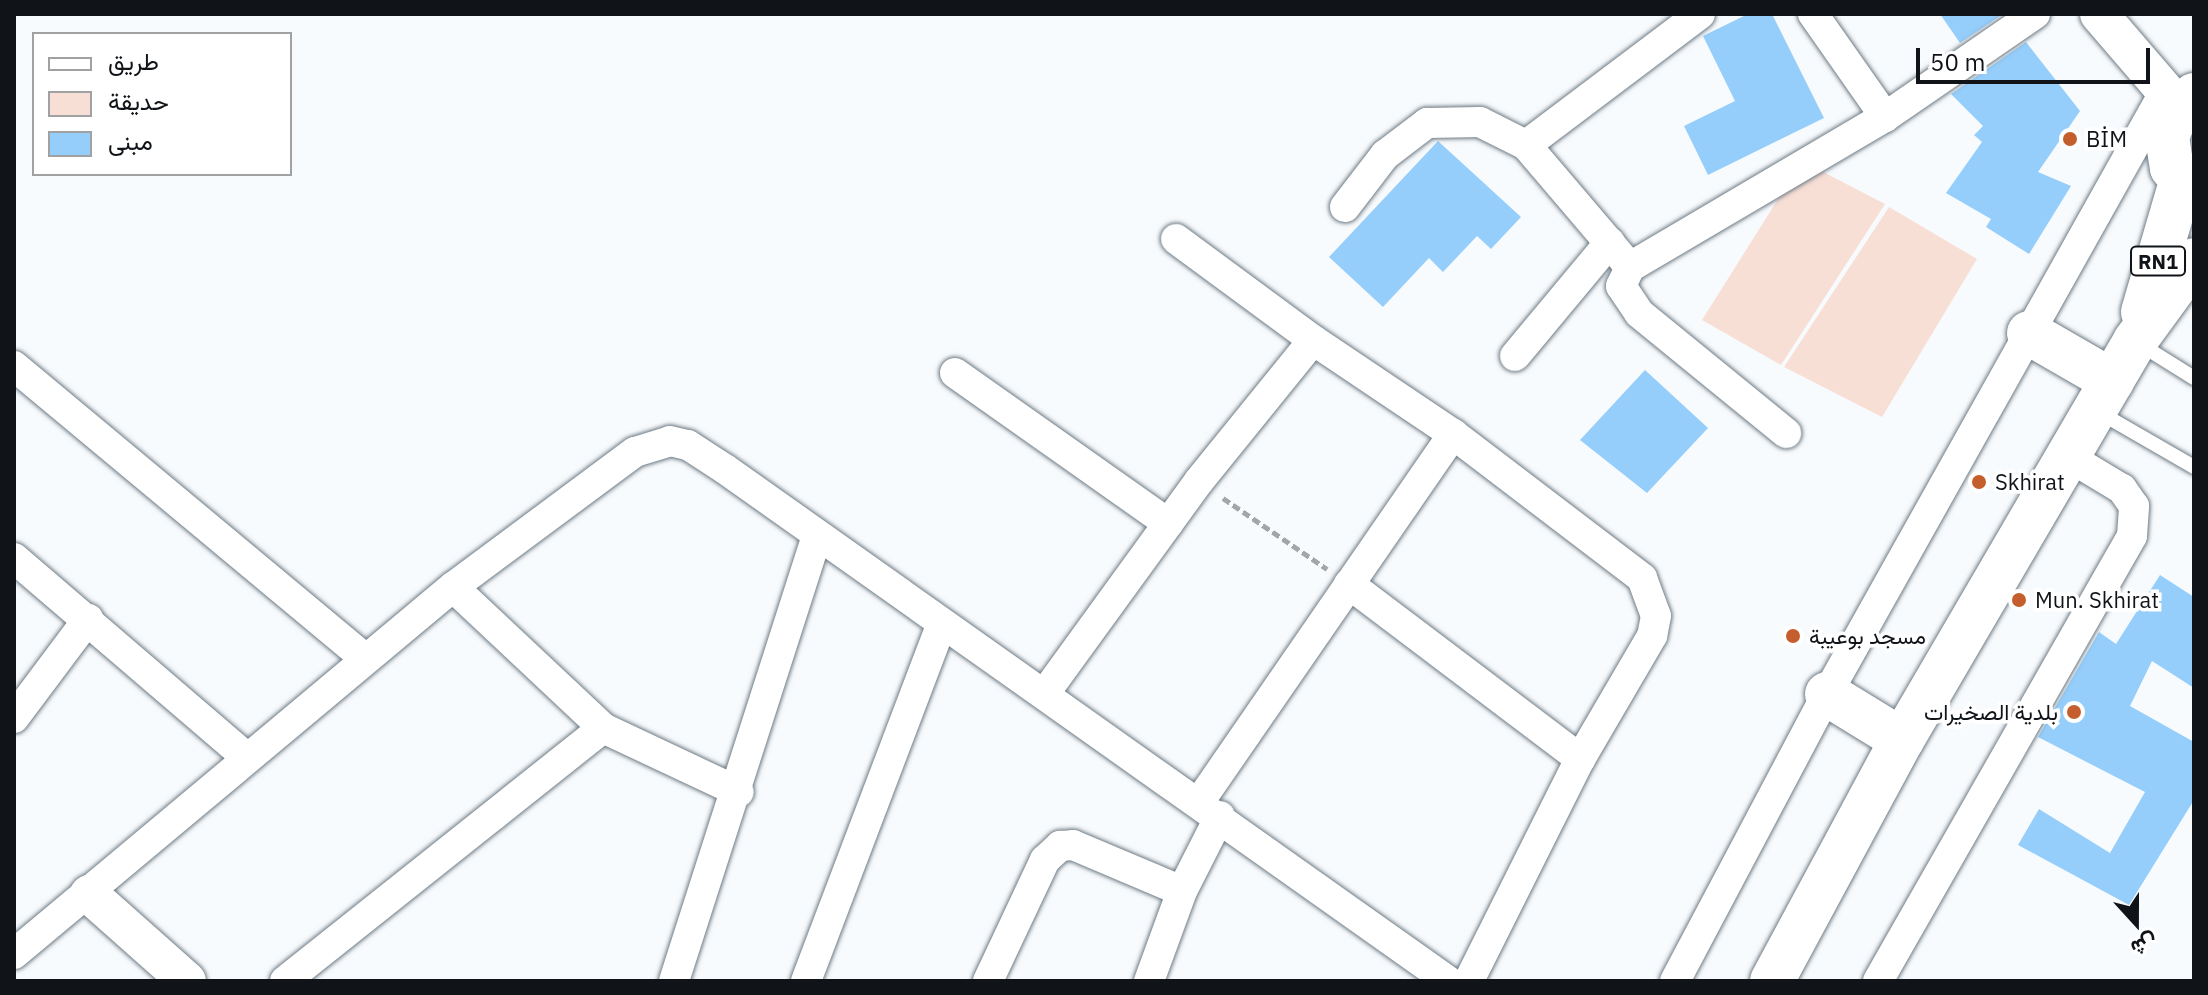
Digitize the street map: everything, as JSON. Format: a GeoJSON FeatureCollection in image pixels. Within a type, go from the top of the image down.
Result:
{"type":"FeatureCollection","features":[{"type":"Feature","properties":{"kind":"main road","name":"RN1"},"geometry":{"type":"LineString","coordinates":[[2135,341],[2187,187],[2172,168],[2167,137],[2180,98]]}},
{"type":"Feature","properties":{"kind":"main road","name":"RN1"},"geometry":{"type":"LineString","coordinates":[[1772,981],[1902,740],[2135,341],[2194,260]]}},
{"type":"Feature","properties":{"kind":"main road"},"geometry":{"type":"LineString","coordinates":[[2029,333],[2104,396]]}},
{"type":"Feature","properties":{"kind":"main road"},"geometry":{"type":"LineString","coordinates":[[1827,694],[1902,740]]}},
{"type":"Feature","properties":{"kind":"street"},"geometry":{"type":"LineString","coordinates":[[1526,145],[1700,14]]}},
{"type":"Feature","properties":{"kind":"street"},"geometry":{"type":"LineString","coordinates":[[1813,14],[1885,117]]}},
{"type":"Feature","properties":{"kind":"street"},"geometry":{"type":"LineString","coordinates":[[1786,433],[1639,313],[1621,286],[1630,267],[1885,117],[2035,14]]}},
{"type":"Feature","properties":{"kind":"street"},"geometry":{"type":"LineString","coordinates":[[1675,981],[1827,694],[2029,333],[2180,98],[2099,14]]}},
{"type":"Feature","properties":{"kind":"street"},"geometry":{"type":"LineString","coordinates":[[1345,207],[1385,155],[1427,123],[1480,122],[1526,145],[1630,267]]}},
{"type":"Feature","properties":{"kind":"street"},"geometry":{"type":"LineString","coordinates":[[1176,239],[1313,340],[1453,434],[1642,578],[1653,596],[1652,636],[1580,759],[1469,981]]}},
{"type":"Feature","properties":{"kind":"street"},"geometry":{"type":"LineString","coordinates":[[1515,356],[1610,242]]}},
{"type":"Feature","properties":{"kind":"street"},"geometry":{"type":"LineString","coordinates":[[1045,693],[1199,481],[1313,340]]}},
{"type":"Feature","properties":{"kind":"street"},"geometry":{"type":"LineString","coordinates":[[14,366],[365,658]]}},
{"type":"Feature","properties":{"kind":"street"},"geometry":{"type":"LineString","coordinates":[[955,373],[1168,523]]}},
{"type":"Feature","properties":{"kind":"street"},"geometry":{"type":"LineString","coordinates":[[1149,981],[1210,808],[1349,584],[1453,434]]}},
{"type":"Feature","properties":{"kind":"street"},"geometry":{"type":"LineString","coordinates":[[16,949],[89,894],[365,658],[453,587],[635,452],[670,441],[688,445],[725,469],[941,626],[1045,693],[1210,808],[1448,981]]}},
{"type":"Feature","properties":{"kind":"street"},"geometry":{"type":"LineString","coordinates":[[1878,981],[2132,536],[2134,506],[2122,489],[2069,457]]}},
{"type":"Feature","properties":{"kind":"street"},"geometry":{"type":"LineString","coordinates":[[674,981],[739,792],[817,536]]}},
{"type":"Feature","properties":{"kind":"street"},"geometry":{"type":"LineString","coordinates":[[14,558],[247,758]]}},
{"type":"Feature","properties":{"kind":"street"},"geometry":{"type":"LineString","coordinates":[[1349,584],[1580,759]]}},
{"type":"Feature","properties":{"kind":"street"},"geometry":{"type":"LineString","coordinates":[[453,587],[603,728],[739,792]]}},
{"type":"Feature","properties":{"kind":"street"},"geometry":{"type":"LineString","coordinates":[[14,718],[88,619]]}},
{"type":"Feature","properties":{"kind":"street"},"geometry":{"type":"LineString","coordinates":[[806,981],[941,626]]}},
{"type":"Feature","properties":{"kind":"street"},"geometry":{"type":"LineString","coordinates":[[285,981],[603,728]]}},
{"type":"Feature","properties":{"kind":"street"},"geometry":{"type":"LineString","coordinates":[[988,981],[1029,885],[1060,846],[1073,845],[1182,891]]}},
{"type":"Feature","properties":{"kind":"street"},"geometry":{"type":"LineString","coordinates":[[89,894],[187,981]]}},
{"type":"Feature","properties":{"kind":"lane"},"geometry":{"type":"LineString","coordinates":[[2135,341],[2194,378]]}},
{"type":"Feature","properties":{"kind":"lane"},"geometry":{"type":"LineString","coordinates":[[2104,396],[2194,467]]}},
{"type":"Feature","properties":{"kind":"path"},"geometry":{"type":"LineString","coordinates":[[1199,481],[1349,584]]}},
{"type":"Feature","properties":{"kind":"green space"},"geometry":{"type":"Polygon","coordinates":[[[1802,161],[1885,204],[1781,365],[1702,320],[1802,161]]]}},
{"type":"Feature","properties":{"kind":"green space"},"geometry":{"type":"Polygon","coordinates":[[[1889,207],[1977,259],[1882,417],[1784,367],[1889,207]]]}},
{"type":"Feature","properties":{"kind":"building"},"geometry":{"type":"Polygon","coordinates":[[[1748,14],[1772,14],[1824,118],[1708,175],[1684,126],[1735,101],[1703,36],[1748,14]]]}},
{"type":"Feature","properties":{"kind":"building"},"geometry":{"type":"Polygon","coordinates":[[[1940,14],[2003,14],[1960,43],[1940,14]]]}},
{"type":"Feature","properties":{"kind":"building"},"geometry":{"type":"Polygon","coordinates":[[[2026,42],[2080,111],[2038,172],[2071,186],[2029,254],[1986,227],[1991,219],[1946,193],[1982,142],[1974,135],[1983,126],[1951,94],[2026,42]]]}},
{"type":"Feature","properties":{"kind":"building"},"geometry":{"type":"Polygon","coordinates":[[[1438,141],[1521,217],[1491,249],[1477,236],[1443,272],[1429,258],[1383,307],[1329,257],[1438,141]]]}},
{"type":"Feature","properties":{"kind":"building"},"geometry":{"type":"Polygon","coordinates":[[[1645,370],[1708,428],[1647,493],[1580,440],[1645,370]]]}},
{"type":"Feature","properties":{"kind":"building"},"geometry":{"type":"Polygon","coordinates":[[[2160,575],[2194,597],[2194,688],[2152,661],[2130,706],[2194,742],[2194,800],[2129,905],[2018,845],[2039,809],[2110,853],[2145,792],[2038,737],[2099,632],[2116,644],[2160,575]]]}},
{"type":"Feature","properties":{"kind":"place","name":"BİM"},"geometry":{"type":"Point","coordinates":[2070,139]}},
{"type":"Feature","properties":{"kind":"place","name":"Skhirat"},"geometry":{"type":"Point","coordinates":[1979,482]}},
{"type":"Feature","properties":{"kind":"place","name":"Mun. Skhirat"},"geometry":{"type":"Point","coordinates":[2019,600]}},
{"type":"Feature","properties":{"kind":"place","name":"مسجد بوعيبة"},"geometry":{"type":"Point","coordinates":[1793,636]}},
{"type":"Feature","properties":{"kind":"place","name":"بلدية الصخيرات"},"geometry":{"type":"Point","coordinates":[2074,712]}}]}
